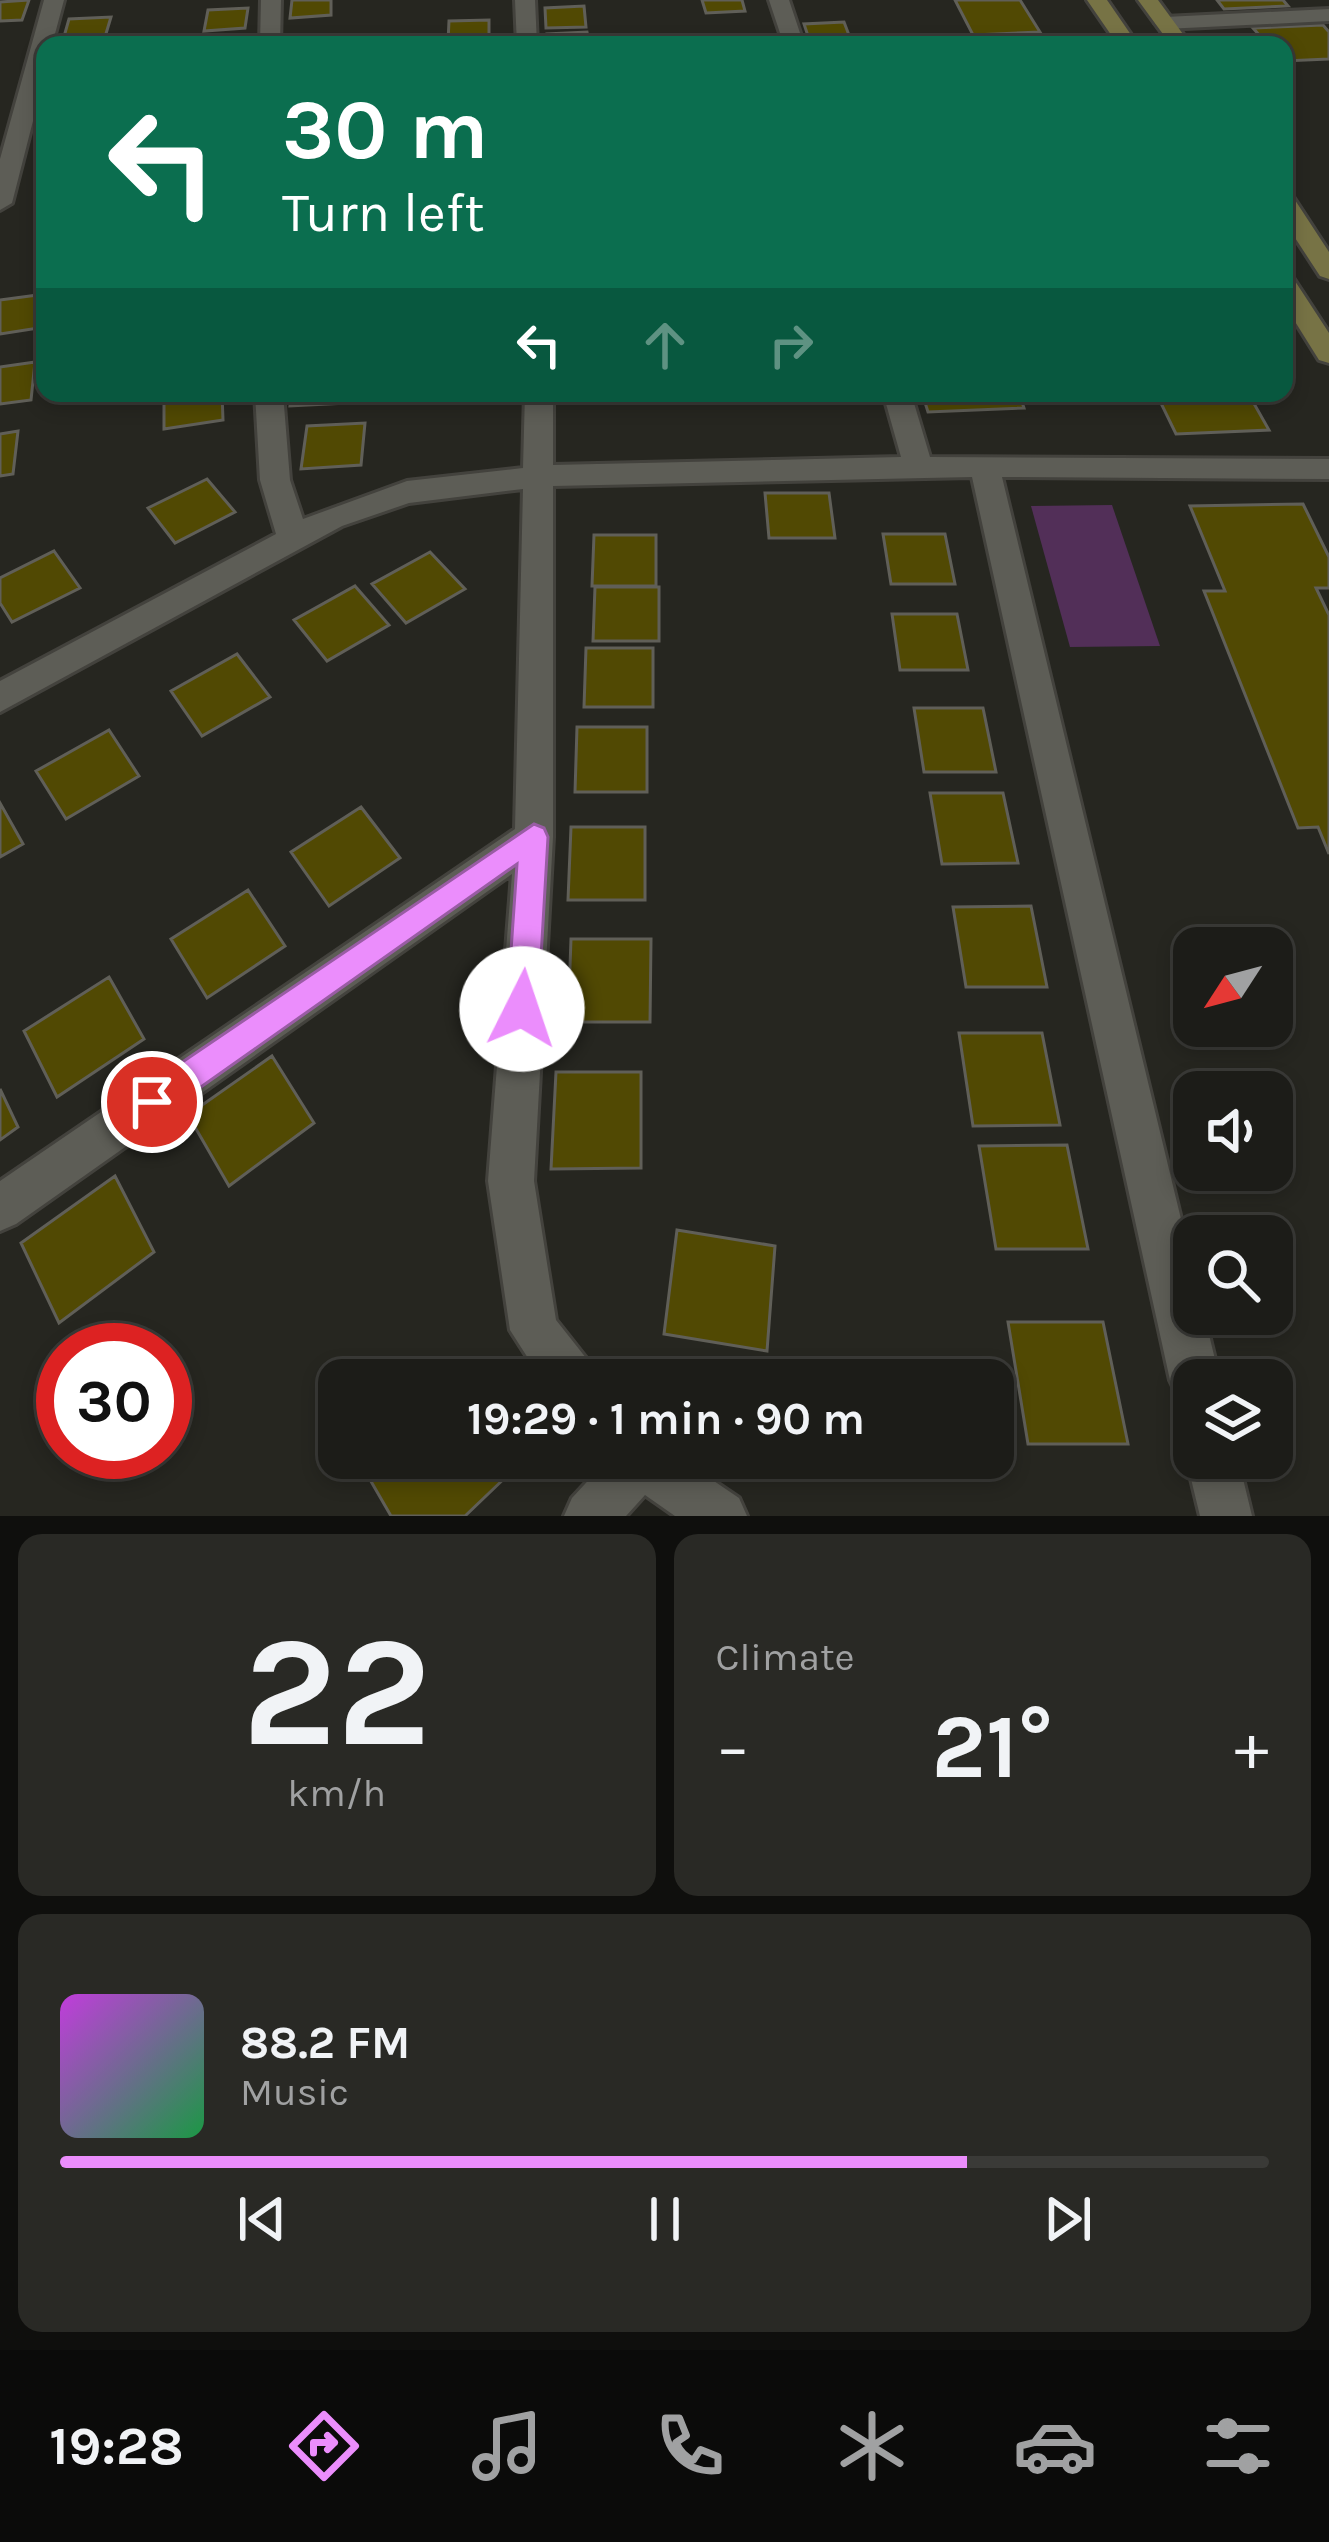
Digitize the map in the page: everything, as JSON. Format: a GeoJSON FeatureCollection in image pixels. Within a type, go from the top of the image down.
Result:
{"type":"FeatureCollection","features":[{"type":"Feature","properties":{"kind":"main road"},"geometry":{"type":"LineString","coordinates":[[1097,0],[1122,36]]}},
{"type":"Feature","properties":{"kind":"main road"},"geometry":{"type":"LineString","coordinates":[[1148,0],[1174,36]]}},
{"type":"Feature","properties":{"kind":"main road"},"geometry":{"type":"LineString","coordinates":[[1293,216],[1329,271]]}},
{"type":"Feature","properties":{"kind":"main road"},"geometry":{"type":"LineString","coordinates":[[1293,298],[1329,354]]}},
{"type":"Feature","properties":{"kind":"street"},"geometry":{"type":"LineString","coordinates":[[45,36],[54,0]]}},
{"type":"Feature","properties":{"kind":"street"},"geometry":{"type":"LineString","coordinates":[[270,36],[271,0]]}},
{"type":"Feature","properties":{"kind":"street"},"geometry":{"type":"LineString","coordinates":[[525,0],[527,36]]}},
{"type":"Feature","properties":{"kind":"street"},"geometry":{"type":"LineString","coordinates":[[779,0],[791,36]]}},
{"type":"Feature","properties":{"kind":"street"},"geometry":{"type":"LineString","coordinates":[[1165,23],[1329,15]]}},
{"type":"Feature","properties":{"kind":"street"},"geometry":{"type":"LineString","coordinates":[[0,202],[14,166],[36,75]]}},
{"type":"Feature","properties":{"kind":"street"},"geometry":{"type":"LineString","coordinates":[[270,402],[275,480],[293,538]]}},
{"type":"Feature","properties":{"kind":"street"},"geometry":{"type":"LineString","coordinates":[[539,402],[534,837],[511,1181],[534,1330],[557,1359]]}},
{"type":"Feature","properties":{"kind":"street"},"geometry":{"type":"LineString","coordinates":[[900,402],[919,470]]}},
{"type":"Feature","properties":{"kind":"street"},"geometry":{"type":"LineString","coordinates":[[0,698],[331,518],[407,493],[542,476],[985,466],[1329,469]]}},
{"type":"Feature","properties":{"kind":"street"},"geometry":{"type":"LineString","coordinates":[[985,466],[1190,1359]]}},
{"type":"Feature","properties":{"kind":"street"},"geometry":{"type":"LineString","coordinates":[[0,1208],[534,837]]}},
{"type":"Feature","properties":{"kind":"street"},"geometry":{"type":"LineString","coordinates":[[590,1516],[622,1479]]}},
{"type":"Feature","properties":{"kind":"street"},"geometry":{"type":"LineString","coordinates":[[664,1479],[721,1516]]}},
{"type":"Feature","properties":{"kind":"street"},"geometry":{"type":"LineString","coordinates":[[1218,1479],[1226,1516]]}},
{"type":"Feature","properties":{"kind":"shaded area"},"geometry":{"type":"Polygon","coordinates":[[[1112,505],[1160,646],[1070,647],[1031,506],[1112,505]]]}},
{"type":"Feature","properties":{"kind":"building"},"geometry":{"type":"Polygon","coordinates":[[[29,0],[22,20],[0,21],[0,2],[29,0]]]}},
{"type":"Feature","properties":{"kind":"building"},"geometry":{"type":"Polygon","coordinates":[[[292,0],[331,0],[331,15],[290,18],[292,0]]]}},
{"type":"Feature","properties":{"kind":"building"},"geometry":{"type":"Polygon","coordinates":[[[702,0],[742,0],[745,11],[706,13],[702,0]]]}},
{"type":"Feature","properties":{"kind":"building"},"geometry":{"type":"Polygon","coordinates":[[[955,0],[1020,0],[1040,32],[973,35],[955,0]]]}},
{"type":"Feature","properties":{"kind":"building"},"geometry":{"type":"Polygon","coordinates":[[[1217,0],[1283,0],[1288,6],[1224,9],[1217,0]]]}},
{"type":"Feature","properties":{"kind":"building"},"geometry":{"type":"Polygon","coordinates":[[[584,6],[586,27],[546,28],[545,8],[584,6]]]}},
{"type":"Feature","properties":{"kind":"building"},"geometry":{"type":"Polygon","coordinates":[[[248,8],[245,28],[204,31],[208,10],[248,8]]]}},
{"type":"Feature","properties":{"kind":"building"},"geometry":{"type":"Polygon","coordinates":[[[111,17],[105,36],[64,36],[69,19],[111,17]]]}},
{"type":"Feature","properties":{"kind":"building"},"geometry":{"type":"Polygon","coordinates":[[[489,20],[489,36],[448,36],[449,21],[489,20]]]}},
{"type":"Feature","properties":{"kind":"building"},"geometry":{"type":"Polygon","coordinates":[[[844,22],[849,36],[808,36],[804,24],[844,22]]]}},
{"type":"Feature","properties":{"kind":"building"},"geometry":{"type":"Polygon","coordinates":[[[1323,25],[1329,32],[1329,59],[1293,61],[1293,36],[1260,36],[1253,28],[1323,25]]]}},
{"type":"Feature","properties":{"kind":"building"},"geometry":{"type":"Polygon","coordinates":[[[587,32],[588,36],[547,36],[587,32]]]}},
{"type":"Feature","properties":{"kind":"building"},"geometry":{"type":"Polygon","coordinates":[[[36,295],[36,328],[0,334],[0,300],[36,295]]]}},
{"type":"Feature","properties":{"kind":"building"},"geometry":{"type":"Polygon","coordinates":[[[35,362],[31,400],[0,404],[0,367],[35,362]]]}},
{"type":"Feature","properties":{"kind":"building"},"geometry":{"type":"Polygon","coordinates":[[[164,402],[222,402],[223,420],[164,429],[164,402]]]}},
{"type":"Feature","properties":{"kind":"building"},"geometry":{"type":"Polygon","coordinates":[[[291,402],[347,402],[347,403],[290,406],[291,402]]]}},
{"type":"Feature","properties":{"kind":"building"},"geometry":{"type":"Polygon","coordinates":[[[925,402],[1022,402],[1024,408],[928,412],[925,402]]]}},
{"type":"Feature","properties":{"kind":"building"},"geometry":{"type":"Polygon","coordinates":[[[1160,402],[1253,402],[1269,430],[1176,434],[1160,402]]]}},
{"type":"Feature","properties":{"kind":"building"},"geometry":{"type":"Polygon","coordinates":[[[365,423],[361,465],[301,469],[307,426],[365,423]]]}},
{"type":"Feature","properties":{"kind":"building"},"geometry":{"type":"Polygon","coordinates":[[[18,431],[13,474],[0,476],[0,434],[18,431]]]}},
{"type":"Feature","properties":{"kind":"building"},"geometry":{"type":"Polygon","coordinates":[[[207,479],[235,512],[175,543],[148,508],[207,479]]]}},
{"type":"Feature","properties":{"kind":"building"},"geometry":{"type":"Polygon","coordinates":[[[765,493],[829,493],[835,538],[769,538],[765,493]]]}},
{"type":"Feature","properties":{"kind":"building"},"geometry":{"type":"Polygon","coordinates":[[[1303,504],[1329,557],[1329,588],[1316,588],[1329,615],[1329,854],[1318,827],[1298,828],[1204,591],[1225,591],[1190,506],[1303,504]]]}},
{"type":"Feature","properties":{"kind":"building"},"geometry":{"type":"Polygon","coordinates":[[[883,534],[945,534],[955,584],[891,584],[883,534]]]}},
{"type":"Feature","properties":{"kind":"building"},"geometry":{"type":"Polygon","coordinates":[[[594,535],[656,535],[656,586],[592,586],[594,535]]]}},
{"type":"Feature","properties":{"kind":"building"},"geometry":{"type":"Polygon","coordinates":[[[54,551],[80,588],[12,622],[0,603],[0,578],[54,551]]]}},
{"type":"Feature","properties":{"kind":"building"},"geometry":{"type":"Polygon","coordinates":[[[430,552],[465,589],[406,623],[372,584],[430,552]]]}},
{"type":"Feature","properties":{"kind":"building"},"geometry":{"type":"Polygon","coordinates":[[[355,586],[389,625],[327,661],[294,620],[355,586]]]}},
{"type":"Feature","properties":{"kind":"building"},"geometry":{"type":"Polygon","coordinates":[[[595,587],[659,587],[659,641],[593,641],[595,587]]]}},
{"type":"Feature","properties":{"kind":"building"},"geometry":{"type":"Polygon","coordinates":[[[892,614],[957,614],[968,670],[900,670],[892,614]]]}},
{"type":"Feature","properties":{"kind":"building"},"geometry":{"type":"Polygon","coordinates":[[[586,648],[653,648],[653,707],[584,707],[586,648]]]}},
{"type":"Feature","properties":{"kind":"building"},"geometry":{"type":"Polygon","coordinates":[[[237,654],[270,697],[202,736],[171,691],[237,654]]]}},
{"type":"Feature","properties":{"kind":"building"},"geometry":{"type":"Polygon","coordinates":[[[914,708],[983,708],[996,772],[924,772],[914,708]]]}},
{"type":"Feature","properties":{"kind":"building"},"geometry":{"type":"Polygon","coordinates":[[[577,727],[647,727],[647,792],[575,792],[577,727]]]}},
{"type":"Feature","properties":{"kind":"building"},"geometry":{"type":"Polygon","coordinates":[[[109,730],[139,776],[66,819],[36,771],[109,730]]]}},
{"type":"Feature","properties":{"kind":"building"},"geometry":{"type":"Polygon","coordinates":[[[930,793],[1003,793],[1018,863],[942,864],[930,793]]]}},
{"type":"Feature","properties":{"kind":"building"},"geometry":{"type":"Polygon","coordinates":[[[0,803],[23,844],[0,857],[0,803]]]}},
{"type":"Feature","properties":{"kind":"building"},"geometry":{"type":"Polygon","coordinates":[[[361,807],[400,858],[329,906],[291,852],[361,807]]]}},
{"type":"Feature","properties":{"kind":"building"},"geometry":{"type":"Polygon","coordinates":[[[571,827],[645,827],[645,900],[568,900],[571,827]]]}},
{"type":"Feature","properties":{"kind":"building"},"geometry":{"type":"Polygon","coordinates":[[[248,890],[285,946],[207,998],[171,939],[248,890]]]}},
{"type":"Feature","properties":{"kind":"building"},"geometry":{"type":"Polygon","coordinates":[[[1031,906],[1047,987],[966,987],[953,907],[1031,906]]]}},
{"type":"Feature","properties":{"kind":"building"},"geometry":{"type":"Polygon","coordinates":[[[571,939],[651,939],[650,1022],[568,1022],[571,939]]]}},
{"type":"Feature","properties":{"kind":"building"},"geometry":{"type":"Polygon","coordinates":[[[109,977],[144,1039],[57,1097],[24,1031],[109,977]]]}},
{"type":"Feature","properties":{"kind":"building"},"geometry":{"type":"Polygon","coordinates":[[[959,1033],[1042,1033],[1060,1125],[973,1126],[959,1033]]]}},
{"type":"Feature","properties":{"kind":"building"},"geometry":{"type":"Polygon","coordinates":[[[272,1056],[314,1123],[229,1186],[188,1115],[272,1056]]]}},
{"type":"Feature","properties":{"kind":"building"},"geometry":{"type":"Polygon","coordinates":[[[556,1072],[641,1072],[641,1168],[551,1169],[556,1072]]]}},
{"type":"Feature","properties":{"kind":"building"},"geometry":{"type":"Polygon","coordinates":[[[0,1089],[18,1127],[0,1140],[0,1089]]]}},
{"type":"Feature","properties":{"kind":"building"},"geometry":{"type":"Polygon","coordinates":[[[1067,1145],[1088,1249],[996,1249],[979,1146],[1067,1145]]]}},
{"type":"Feature","properties":{"kind":"building"},"geometry":{"type":"Polygon","coordinates":[[[115,1176],[154,1252],[59,1323],[21,1243],[115,1176]]]}},
{"type":"Feature","properties":{"kind":"building"},"geometry":{"type":"Polygon","coordinates":[[[677,1230],[775,1246],[767,1351],[664,1334],[677,1230]]]}},
{"type":"Feature","properties":{"kind":"building"},"geometry":{"type":"Polygon","coordinates":[[[1008,1322],[1103,1322],[1128,1444],[1028,1444],[1008,1322]]]}},
{"type":"Feature","properties":{"kind":"building"},"geometry":{"type":"Polygon","coordinates":[[[370,1479],[504,1479],[465,1516],[391,1516],[370,1479]]]}},
{"type":"Feature","properties":{"kind":"route"},"geometry":{"type":"LineString","coordinates":[[152,1102],[534,837],[522,1009]]}}]}
